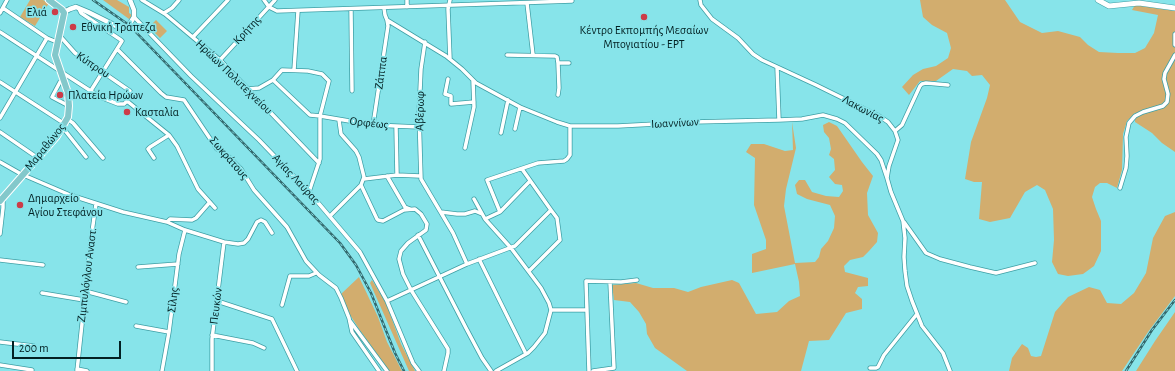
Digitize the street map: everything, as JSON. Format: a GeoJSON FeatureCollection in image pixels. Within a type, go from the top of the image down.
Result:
{"type":"FeatureCollection","features":[{"type":"Feature","properties":{"kind":"main road"},"geometry":{"type":"LineString","coordinates":[[49,0],[64,12]]}},
{"type":"Feature","properties":{"kind":"main road"},"geometry":{"type":"LineString","coordinates":[[1098,0],[1109,6],[1139,3],[1175,8]]}},
{"type":"Feature","properties":{"kind":"main road","name":"Μαραθώνος"},"geometry":{"type":"LineString","coordinates":[[1,200],[38,158],[65,124],[69,106],[68,93],[55,55],[64,12]]}},
{"type":"Feature","properties":{"kind":"street"},"geometry":{"type":"LineString","coordinates":[[0,13],[7,0]]}},
{"type":"Feature","properties":{"kind":"street"},"geometry":{"type":"LineString","coordinates":[[64,12],[72,8],[79,8],[119,27],[129,25],[134,17],[134,10],[130,0]]}},
{"type":"Feature","properties":{"kind":"street","name":"Ηρώων Πολυτεχνείου"},"geometry":{"type":"LineString","coordinates":[[142,0],[155,6],[220,60],[319,163]]}},
{"type":"Feature","properties":{"kind":"street"},"geometry":{"type":"LineString","coordinates":[[164,13],[172,8],[179,0]]}},
{"type":"Feature","properties":{"kind":"street"},"geometry":{"type":"LineString","coordinates":[[194,37],[228,0]]}},
{"type":"Feature","properties":{"kind":"street"},"geometry":{"type":"LineString","coordinates":[[264,0],[269,7],[275,11],[572,1]]}},
{"type":"Feature","properties":{"kind":"street","name":"Κρήτης"},"geometry":{"type":"LineString","coordinates":[[220,60],[275,0]]}},
{"type":"Feature","properties":{"kind":"street"},"geometry":{"type":"LineString","coordinates":[[407,0],[407,7]]}},
{"type":"Feature","properties":{"kind":"street"},"geometry":{"type":"LineString","coordinates":[[450,0],[450,59]]}},
{"type":"Feature","properties":{"kind":"street","name":"Λακωνίας"},"geometry":{"type":"LineString","coordinates":[[700,0],[712,19],[738,38],[753,54],[762,60],[816,84],[888,122],[895,131],[898,140],[889,166],[887,178]]}},
{"type":"Feature","properties":{"kind":"street"},"geometry":{"type":"LineString","coordinates":[[527,3],[533,55]]}},
{"type":"Feature","properties":{"kind":"street"},"geometry":{"type":"LineString","coordinates":[[2,8],[47,38],[58,38]]}},
{"type":"Feature","properties":{"kind":"street"},"geometry":{"type":"LineString","coordinates":[[79,8],[81,14],[122,41],[90,92]]}},
{"type":"Feature","properties":{"kind":"street","name":"Ζάππα"},"geometry":{"type":"LineString","coordinates":[[373,125],[388,26],[384,8]]}},
{"type":"Feature","properties":{"kind":"street"},"geometry":{"type":"LineString","coordinates":[[351,9],[352,91]]}},
{"type":"Feature","properties":{"kind":"street"},"geometry":{"type":"LineString","coordinates":[[294,70],[298,10]]}},
{"type":"Feature","properties":{"kind":"street","name":"Αγίας Λαύρας"},"geometry":{"type":"LineString","coordinates":[[134,17],[191,76],[259,140],[309,192],[360,252],[387,301],[413,363],[419,371]]}},
{"type":"Feature","properties":{"kind":"street","name":"Ιωαννίνων"},"geometry":{"type":"LineString","coordinates":[[387,20],[450,59],[473,80],[520,107],[557,122],[570,126],[618,126],[693,122],[780,120],[823,115],[845,123],[877,154],[881,160],[887,178]]}},
{"type":"Feature","properties":{"kind":"street"},"geometry":{"type":"LineString","coordinates":[[0,32],[90,92],[118,104],[124,104],[127,101],[169,135],[177,146],[198,189],[215,208]]}},
{"type":"Feature","properties":{"kind":"street"},"geometry":{"type":"LineString","coordinates":[[1175,34],[1175,45]]}},
{"type":"Feature","properties":{"kind":"street"},"geometry":{"type":"LineString","coordinates":[[0,118],[47,38]]}},
{"type":"Feature","properties":{"kind":"street","name":"Κύπρου"},"geometry":{"type":"LineString","coordinates":[[58,38],[74,52],[130,91]]}},
{"type":"Feature","properties":{"kind":"street","name":"Αβέρωφ"},"geometry":{"type":"LineString","coordinates":[[420,177],[419,127],[424,42]]}},
{"type":"Feature","properties":{"kind":"street","name":"Σωκράτους"},"geometry":{"type":"LineString","coordinates":[[117,49],[166,97],[184,100],[217,149],[241,168],[254,190],[287,227],[306,261],[316,273],[336,288],[349,318],[352,332],[379,371]]}},
{"type":"Feature","properties":{"kind":"street"},"geometry":{"type":"LineString","coordinates":[[507,55],[556,56],[558,63],[558,95]]}},
{"type":"Feature","properties":{"kind":"street"},"geometry":{"type":"LineString","coordinates":[[1120,188],[1126,168],[1126,137],[1129,123],[1139,114],[1152,108],[1163,106],[1167,102],[1168,94],[1164,79],[1165,73],[1175,55]]}},
{"type":"Feature","properties":{"kind":"street"},"geometry":{"type":"LineString","coordinates":[[558,63],[569,63]]}},
{"type":"Feature","properties":{"kind":"street"},"geometry":{"type":"LineString","coordinates":[[777,67],[780,120]]}},
{"type":"Feature","properties":{"kind":"street"},"geometry":{"type":"LineString","coordinates":[[248,89],[258,88],[273,80],[282,70],[322,74],[328,81],[320,116],[319,163],[309,192]]}},
{"type":"Feature","properties":{"kind":"street"},"geometry":{"type":"LineString","coordinates":[[448,79],[445,94],[451,96],[451,104],[474,102]]}},
{"type":"Feature","properties":{"kind":"street"},"geometry":{"type":"LineString","coordinates":[[63,80],[52,97],[69,106]]}},
{"type":"Feature","properties":{"kind":"street","name":"Ορφέως"},"geometry":{"type":"LineString","coordinates":[[273,80],[310,115],[373,125],[419,127]]}},
{"type":"Feature","properties":{"kind":"street"},"geometry":{"type":"LineString","coordinates":[[465,148],[474,108],[473,80]]}},
{"type":"Feature","properties":{"kind":"street"},"geometry":{"type":"LineString","coordinates":[[0,82],[65,124],[86,157]]}},
{"type":"Feature","properties":{"kind":"street"},"geometry":{"type":"LineString","coordinates":[[895,131],[902,125],[916,92],[922,84],[948,85]]}},
{"type":"Feature","properties":{"kind":"street"},"geometry":{"type":"LineString","coordinates":[[502,133],[508,100]]}},
{"type":"Feature","properties":{"kind":"street"},"geometry":{"type":"LineString","coordinates":[[515,129],[520,107]]}},
{"type":"Feature","properties":{"kind":"street"},"geometry":{"type":"LineString","coordinates":[[330,216],[361,185],[364,179],[358,153],[341,134],[339,120]]}},
{"type":"Feature","properties":{"kind":"street"},"geometry":{"type":"LineString","coordinates":[[65,124],[73,123],[103,158]]}},
{"type":"Feature","properties":{"kind":"street"},"geometry":{"type":"LineString","coordinates":[[396,126],[397,175]]}},
{"type":"Feature","properties":{"kind":"street"},"geometry":{"type":"LineString","coordinates":[[500,212],[487,180],[538,163],[567,160],[570,155],[570,126]]}},
{"type":"Feature","properties":{"kind":"street"},"geometry":{"type":"LineString","coordinates":[[0,132],[38,158]]}},
{"type":"Feature","properties":{"kind":"street"},"geometry":{"type":"LineString","coordinates":[[154,158],[148,149],[169,135]]}},
{"type":"Feature","properties":{"kind":"street"},"geometry":{"type":"LineString","coordinates":[[0,162],[70,195],[123,212],[167,222],[186,230],[224,242],[238,244],[244,243],[248,239],[257,222],[261,220],[265,222],[272,233]]}},
{"type":"Feature","properties":{"kind":"street"},"geometry":{"type":"LineString","coordinates":[[522,169],[557,218],[560,240],[529,271]]}},
{"type":"Feature","properties":{"kind":"street"},"geometry":{"type":"LineString","coordinates":[[364,179],[397,175],[420,177],[453,233],[467,264]]}},
{"type":"Feature","properties":{"kind":"street"},"geometry":{"type":"LineString","coordinates":[[387,176],[405,207],[419,212],[427,224],[426,230],[418,235],[401,251],[399,259],[403,274],[411,290],[448,349],[444,371]]}},
{"type":"Feature","properties":{"kind":"street"},"geometry":{"type":"LineString","coordinates":[[887,178],[903,221],[905,231],[905,271],[917,314],[922,326],[943,353],[950,371]]}},
{"type":"Feature","properties":{"kind":"street"},"geometry":{"type":"LineString","coordinates":[[485,219],[500,212],[530,181]]}},
{"type":"Feature","properties":{"kind":"street"},"geometry":{"type":"LineString","coordinates":[[361,185],[378,220],[383,221],[404,210],[411,209]]}},
{"type":"Feature","properties":{"kind":"street"},"geometry":{"type":"LineString","coordinates":[[474,199],[485,219],[529,271],[547,298],[551,310],[551,315],[545,333],[534,347],[526,354],[496,371]]}},
{"type":"Feature","properties":{"kind":"street"},"geometry":{"type":"LineString","coordinates":[[0,234],[3,208],[3,203],[1,200]]}},
{"type":"Feature","properties":{"kind":"street"},"geometry":{"type":"LineString","coordinates":[[167,222],[170,219],[192,220],[196,218],[210,202]]}},
{"type":"Feature","properties":{"kind":"street","name":"Ζιμπυλόγλου Αναστ."},"geometry":{"type":"LineString","coordinates":[[77,370],[90,239],[96,204]]}},
{"type":"Feature","properties":{"kind":"street"},"geometry":{"type":"LineString","coordinates":[[387,301],[467,264],[515,246],[551,210]]}},
{"type":"Feature","properties":{"kind":"street"},"geometry":{"type":"LineString","coordinates":[[441,212],[465,214],[475,211],[482,214]]}},
{"type":"Feature","properties":{"kind":"street"},"geometry":{"type":"LineString","coordinates":[[903,221],[926,253],[940,259],[996,272],[1035,263]]}},
{"type":"Feature","properties":{"kind":"street","name":"Σίλης"},"geometry":{"type":"LineString","coordinates":[[162,371],[178,264],[186,230]]}},
{"type":"Feature","properties":{"kind":"street"},"geometry":{"type":"LineString","coordinates":[[418,235],[482,358],[491,371]]}},
{"type":"Feature","properties":{"kind":"street","name":"Πευκών"},"geometry":{"type":"LineString","coordinates":[[212,371],[212,335],[224,242]]}},
{"type":"Feature","properties":{"kind":"street"},"geometry":{"type":"LineString","coordinates":[[480,259],[526,354]]}},
{"type":"Feature","properties":{"kind":"street"},"geometry":{"type":"LineString","coordinates":[[0,260],[44,265]]}},
{"type":"Feature","properties":{"kind":"street"},"geometry":{"type":"LineString","coordinates":[[138,267],[178,264]]}},
{"type":"Feature","properties":{"kind":"street"},"geometry":{"type":"LineString","coordinates":[[282,305],[290,276],[309,276],[316,273]]}},
{"type":"Feature","properties":{"kind":"street"},"geometry":{"type":"LineString","coordinates":[[589,371],[586,281],[610,282],[637,280]]}},
{"type":"Feature","properties":{"kind":"street"},"geometry":{"type":"LineString","coordinates":[[593,371],[614,368],[610,282]]}},
{"type":"Feature","properties":{"kind":"street"},"geometry":{"type":"LineString","coordinates":[[85,291],[126,302]]}},
{"type":"Feature","properties":{"kind":"street"},"geometry":{"type":"LineString","coordinates":[[42,293],[84,300]]}},
{"type":"Feature","properties":{"kind":"street"},"geometry":{"type":"LineString","coordinates":[[217,301],[272,319],[296,371]]}},
{"type":"Feature","properties":{"kind":"street"},"geometry":{"type":"LineString","coordinates":[[551,310],[587,310]]}},
{"type":"Feature","properties":{"kind":"street"},"geometry":{"type":"LineString","coordinates":[[870,368],[876,368],[878,366],[884,355],[917,314]]}},
{"type":"Feature","properties":{"kind":"street"},"geometry":{"type":"LineString","coordinates":[[349,318],[387,371]]}},
{"type":"Feature","properties":{"kind":"street"},"geometry":{"type":"LineString","coordinates":[[136,326],[169,332]]}},
{"type":"Feature","properties":{"kind":"street"},"geometry":{"type":"LineString","coordinates":[[212,335],[253,343],[264,348]]}},
{"type":"Feature","properties":{"kind":"street"},"geometry":{"type":"LineString","coordinates":[[0,342],[34,346]]}},
{"type":"Feature","properties":{"kind":"street"},"geometry":{"type":"LineString","coordinates":[[0,365],[32,370]]}},
{"type":"Feature","properties":{"kind":"street"},"geometry":{"type":"LineString","coordinates":[[77,370],[87,371]]}},
{"type":"Feature","properties":{"kind":"shaded area"},"geometry":{"type":"Polygon","coordinates":[[[30,0],[43,0],[49,3],[35,26],[20,17],[30,0]]]}},
{"type":"Feature","properties":{"kind":"shaded area"},"geometry":{"type":"Polygon","coordinates":[[[103,0],[117,0],[129,7],[129,13],[132,15],[131,17],[129,19],[103,0]]]}},
{"type":"Feature","properties":{"kind":"shaded area"},"geometry":{"type":"Polygon","coordinates":[[[920,0],[1005,0],[1020,22],[1042,33],[1058,31],[1080,37],[1088,45],[1099,52],[1118,53],[1135,53],[1145,48],[1154,33],[1158,15],[1132,10],[1135,5],[1175,11],[1175,152],[1162,143],[1152,133],[1135,122],[1135,113],[1127,121],[1123,134],[1122,170],[1117,188],[1107,183],[1100,183],[1095,187],[1092,197],[1101,221],[1101,251],[1094,266],[1083,274],[1068,276],[1058,274],[1052,262],[1054,240],[1053,209],[1045,190],[1037,185],[1025,192],[1010,218],[990,222],[979,219],[982,182],[974,182],[965,179],[971,142],[987,98],[990,85],[982,75],[972,76],[967,71],[953,69],[936,81],[920,81],[909,95],[902,87],[913,75],[923,69],[936,66],[948,58],[951,48],[947,33],[932,25],[923,17],[920,0]]]}},
{"type":"Feature","properties":{"kind":"shaded area"},"geometry":{"type":"Polygon","coordinates":[[[156,20],[167,31],[160,38],[149,27],[156,20]]]}},
{"type":"Feature","properties":{"kind":"shaded area"},"geometry":{"type":"Polygon","coordinates":[[[792,122],[796,148],[786,189],[784,206],[795,263],[815,262],[834,228],[835,216],[830,205],[807,199],[797,194],[795,185],[799,180],[805,180],[812,192],[826,196],[839,197],[843,191],[842,185],[835,184],[829,177],[835,170],[834,159],[829,155],[831,149],[829,138],[824,132],[823,125],[829,122],[837,126],[873,176],[867,193],[868,215],[878,233],[877,242],[863,257],[850,260],[844,266],[845,272],[868,278],[868,286],[858,287],[855,293],[862,299],[862,309],[846,313],[829,340],[809,341],[801,371],[687,371],[655,348],[647,334],[646,324],[639,312],[630,302],[614,300],[612,285],[636,283],[653,288],[674,288],[688,292],[701,287],[732,280],[739,283],[756,314],[777,312],[789,301],[800,296],[795,264],[752,273],[752,254],[766,249],[766,240],[754,205],[755,158],[746,152],[751,144],[764,144],[785,151],[793,150],[792,122]]]}},
{"type":"Feature","properties":{"kind":"shaded area"},"geometry":{"type":"Polygon","coordinates":[[[1175,212],[1175,296],[1148,332],[1122,371],[1009,371],[1012,358],[1022,344],[1028,348],[1031,356],[1041,356],[1055,312],[1068,297],[1089,287],[1100,290],[1107,303],[1121,304],[1134,293],[1146,273],[1153,238],[1165,216],[1175,212]]]}},
{"type":"Feature","properties":{"kind":"shaded area"},"geometry":{"type":"Polygon","coordinates":[[[359,277],[378,317],[387,342],[402,371],[389,371],[347,310],[341,294],[359,277]]]}},
{"type":"Feature","properties":{"kind":"shaded area"},"geometry":{"type":"Polygon","coordinates":[[[372,280],[386,303],[401,344],[415,371],[409,371],[370,283],[372,280]]]}},
{"type":"Feature","properties":{"kind":"shaded area"},"geometry":{"type":"Polygon","coordinates":[[[1175,312],[1175,371],[1136,371],[1155,341],[1175,312]]]}},
{"type":"Feature","properties":{"kind":"railway"},"geometry":{"type":"LineString","coordinates":[[93,0],[129,25],[340,243],[356,265],[371,293],[395,353],[404,371]]}},
{"type":"Feature","properties":{"kind":"railway"},"geometry":{"type":"LineString","coordinates":[[1126,371],[1152,330],[1175,300]]}},
{"type":"Feature","properties":{"kind":"place","name":"Ελιά"},"geometry":{"type":"Point","coordinates":[55,12]}},
{"type":"Feature","properties":{"kind":"place","name":"Κέντρο Εκπομπής Μεσαίων Μπογιατίου - ΕΡΤ"},"geometry":{"type":"Point","coordinates":[644,17]}},
{"type":"Feature","properties":{"kind":"place","name":"Εθνική Τράπεζα"},"geometry":{"type":"Point","coordinates":[73,27]}},
{"type":"Feature","properties":{"kind":"place","name":"Πλατεία Ηρώων"},"geometry":{"type":"Point","coordinates":[60,95]}},
{"type":"Feature","properties":{"kind":"place","name":"Κασταλία"},"geometry":{"type":"Point","coordinates":[127,112]}},
{"type":"Feature","properties":{"kind":"place","name":"Δημαρχείο Αγίου Στεφάνου"},"geometry":{"type":"Point","coordinates":[20,205]}}]}
